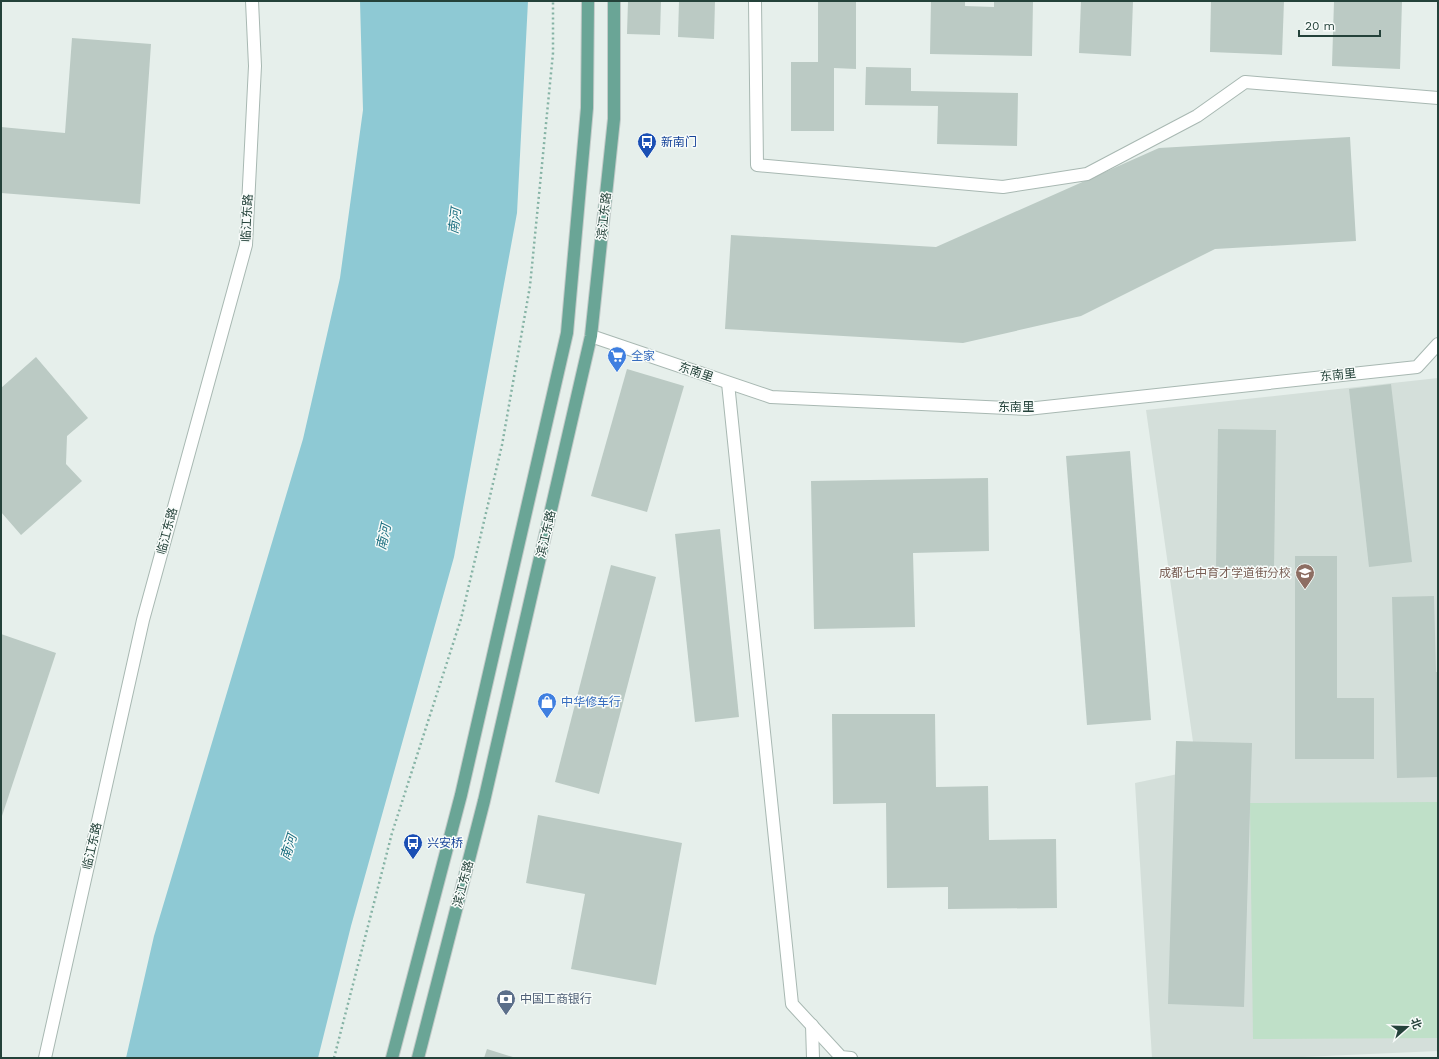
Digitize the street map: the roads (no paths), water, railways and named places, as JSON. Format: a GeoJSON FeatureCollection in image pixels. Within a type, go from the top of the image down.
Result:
{"type":"FeatureCollection","features":[{"type":"Feature","properties":{"kind":"main road","name":"滨江东路"},"geometry":{"type":"LineString","coordinates":[[392,1058],[461,795],[567,332],[587,108],[588,1]]}},
{"type":"Feature","properties":{"kind":"main road","name":"滨江东路"},"geometry":{"type":"LineString","coordinates":[[418,1058],[484,801],[591,336],[614,119],[614,1]]}},
{"type":"Feature","properties":{"kind":"street","name":"临江东路"},"geometry":{"type":"LineString","coordinates":[[45,1058],[143,620],[246,246],[255,66],[252,1]]}},
{"type":"Feature","properties":{"kind":"street"},"geometry":{"type":"LineString","coordinates":[[755,1],[757,165],[1003,187],[1087,174],[1197,116],[1245,82],[1438,98]]}},
{"type":"Feature","properties":{"kind":"street","name":"东南里"},"geometry":{"type":"LineString","coordinates":[[591,336],[771,397],[1027,409],[1417,367],[1438,344]]}},
{"type":"Feature","properties":{"kind":"street"},"geometry":{"type":"LineString","coordinates":[[728,383],[792,1004],[841,1057],[851,1058]]}},
{"type":"Feature","properties":{"kind":"street"},"geometry":{"type":"LineString","coordinates":[[812,1025],[813,1058]]}},
{"type":"Feature","properties":{"kind":"water","name":"南河"},"geometry":{"type":"Polygon","coordinates":[[[360,1],[528,1],[517,213],[454,557],[351,926],[318,1058],[126,1058],[154,936],[303,439],[340,278],[363,110],[360,1]]]}},
{"type":"Feature","properties":{"kind":"place","name":"新南门"},"geometry":{"type":"Point","coordinates":[647,159]}},
{"type":"Feature","properties":{"kind":"place","name":"全家"},"geometry":{"type":"Point","coordinates":[617,373]}},
{"type":"Feature","properties":{"kind":"place","name":"成都七中育才学道街分校"},"geometry":{"type":"Point","coordinates":[1305,590]}},
{"type":"Feature","properties":{"kind":"place","name":"中华修车行"},"geometry":{"type":"Point","coordinates":[547,719]}},
{"type":"Feature","properties":{"kind":"place","name":"兴安桥"},"geometry":{"type":"Point","coordinates":[413,860]}},
{"type":"Feature","properties":{"kind":"place","name":"中国工商银行"},"geometry":{"type":"Point","coordinates":[506,1016]}}]}
